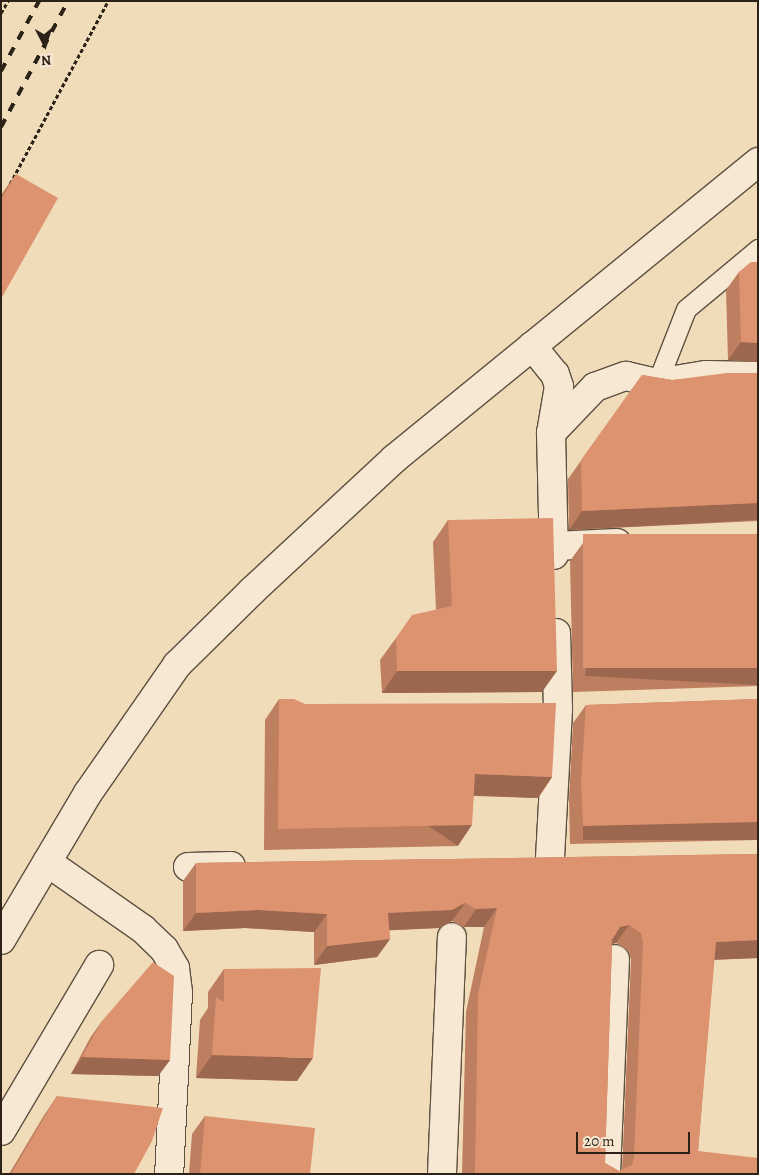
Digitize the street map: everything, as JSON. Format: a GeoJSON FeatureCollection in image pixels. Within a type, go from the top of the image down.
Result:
{"type":"FeatureCollection","features":[{"type":"Feature","properties":{"kind":"street"},"geometry":{"type":"LineString","coordinates":[[1,940],[88,793],[177,665],[252,591],[394,459],[758,162]]}},
{"type":"Feature","properties":{"kind":"street"},"geometry":{"type":"LineString","coordinates":[[532,346],[555,374],[559,386],[550,433],[558,708],[550,858]]}},
{"type":"Feature","properties":{"kind":"street"},"geometry":{"type":"LineString","coordinates":[[550,433],[596,387],[626,376],[657,383],[706,375],[758,376]]}},
{"type":"Feature","properties":{"kind":"street"},"geometry":{"type":"LineString","coordinates":[[554,546],[641,542]]}},
{"type":"Feature","properties":{"kind":"street"},"geometry":{"type":"LineString","coordinates":[[528,708],[588,707]]}},
{"type":"Feature","properties":{"kind":"street"},"geometry":{"type":"LineString","coordinates":[[521,859],[580,858]]}},
{"type":"Feature","properties":{"kind":"street"},"geometry":{"type":"LineString","coordinates":[[47,862],[142,929],[164,949],[175,968],[178,994],[170,1174]]}},
{"type":"Feature","properties":{"kind":"street"},"geometry":{"type":"LineString","coordinates":[[188,867],[257,865]]}},
{"type":"Feature","properties":{"kind":"street"},"geometry":{"type":"LineString","coordinates":[[442,1174],[452,938]]}},
{"type":"Feature","properties":{"kind":"street"},"geometry":{"type":"LineString","coordinates":[[606,1174],[615,959]]}},
{"type":"Feature","properties":{"kind":"street"},"geometry":{"type":"LineString","coordinates":[[1,1131],[98,965]]}},
{"type":"Feature","properties":{"kind":"lane"},"geometry":{"type":"LineString","coordinates":[[657,383],[686,309],[758,249]]}},
{"type":"Feature","properties":{"kind":"path"},"geometry":{"type":"LineString","coordinates":[[1,13],[8,1]]}},
{"type":"Feature","properties":{"kind":"path"},"geometry":{"type":"LineString","coordinates":[[7,188],[108,1]]}},
{"type":"Feature","properties":{"kind":"building"},"geometry":{"type":"Polygon","coordinates":[[[16,174],[58,198],[1,299],[1,200],[16,174]]]}},
{"type":"Feature","properties":{"kind":"building"},"geometry":{"type":"Polygon","coordinates":[[[751,262],[758,262],[758,343],[741,342],[739,272],[751,262]]]}},
{"type":"Feature","properties":{"kind":"building"},"geometry":{"type":"Polygon","coordinates":[[[727,373],[758,373],[758,503],[582,511],[581,460],[642,375],[672,380],[727,373]]]}},
{"type":"Feature","properties":{"kind":"building"},"geometry":{"type":"Polygon","coordinates":[[[553,518],[557,671],[397,671],[396,638],[412,615],[452,606],[448,520],[553,518]]]}},
{"type":"Feature","properties":{"kind":"building"},"geometry":{"type":"Polygon","coordinates":[[[583,534],[758,534],[758,668],[583,668],[583,534]]]}},
{"type":"Feature","properties":{"kind":"building"},"geometry":{"type":"Polygon","coordinates":[[[279,699],[294,699],[305,704],[556,703],[552,777],[475,774],[472,825],[278,829],[279,699]]]}},
{"type":"Feature","properties":{"kind":"building"},"geometry":{"type":"Polygon","coordinates":[[[758,699],[758,822],[583,826],[581,781],[586,705],[758,699]]]}},
{"type":"Feature","properties":{"kind":"building"},"geometry":{"type":"Polygon","coordinates":[[[758,854],[758,940],[716,942],[698,1151],[758,1158],[758,1174],[475,1174],[478,994],[497,908],[476,909],[465,903],[452,910],[388,913],[390,939],[327,946],[327,914],[258,910],[196,913],[196,863],[758,854]],[[629,925],[620,927],[612,940],[605,1163],[619,1171],[632,1165],[634,1157],[643,942],[641,933],[629,925]]]}},
{"type":"Feature","properties":{"kind":"building"},"geometry":{"type":"Polygon","coordinates":[[[153,962],[174,976],[170,1060],[82,1057],[102,1021],[153,962]]]}},
{"type":"Feature","properties":{"kind":"building"},"geometry":{"type":"Polygon","coordinates":[[[321,968],[313,1058],[212,1055],[216,997],[224,1002],[224,969],[321,968]]]}},
{"type":"Feature","properties":{"kind":"building"},"geometry":{"type":"Polygon","coordinates":[[[57,1096],[163,1108],[152,1141],[134,1174],[11,1174],[57,1096]]]}},
{"type":"Feature","properties":{"kind":"building"},"geometry":{"type":"Polygon","coordinates":[[[205,1116],[315,1128],[310,1174],[200,1174],[205,1116]]]}},
{"type":"Feature","properties":{"kind":"railway"},"geometry":{"type":"LineString","coordinates":[[1,71],[39,1]]}},
{"type":"Feature","properties":{"kind":"railway"},"geometry":{"type":"LineString","coordinates":[[1,127],[68,1]]}}]}
